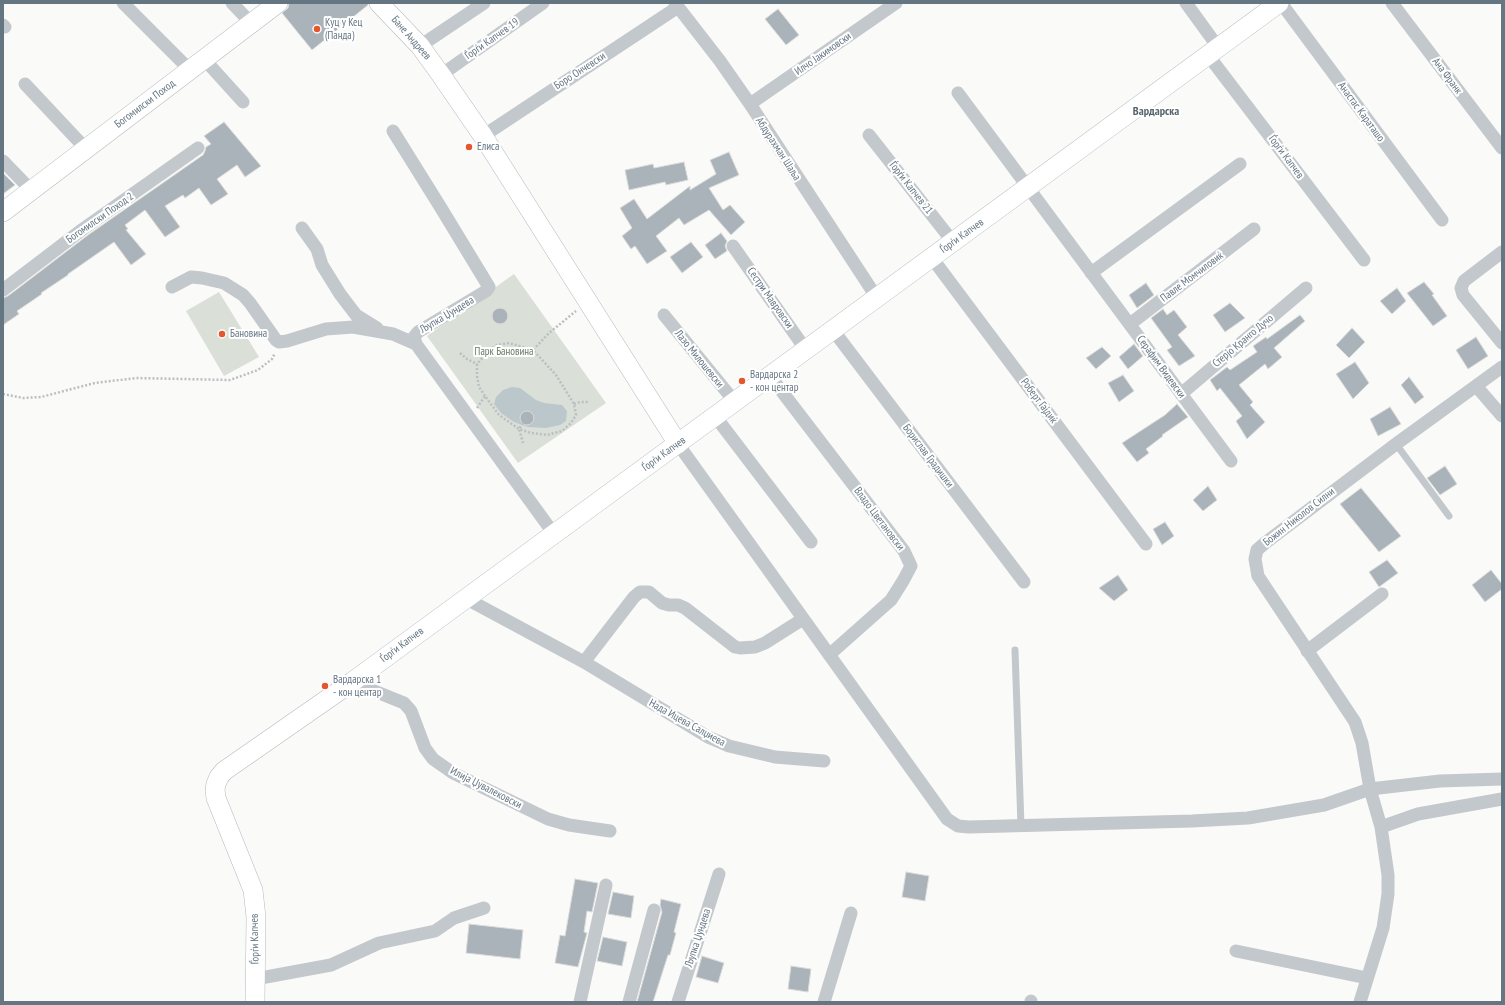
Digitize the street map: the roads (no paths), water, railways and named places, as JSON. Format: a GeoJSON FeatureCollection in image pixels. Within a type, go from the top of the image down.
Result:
{"type":"FeatureCollection","features":[{"type":"Feature","properties":{"kind":"street"},"geometry":{"type":"LineString","coordinates":[[123,3],[243,102]]}},
{"type":"Feature","properties":{"kind":"street"},"geometry":{"type":"LineString","coordinates":[[232,3],[252,24]]}},
{"type":"Feature","properties":{"kind":"street","name":"Богомилски Поход"},"geometry":{"type":"LineString","coordinates":[[3,212],[278,3]]}},
{"type":"Feature","properties":{"kind":"street","name":"Бане Андреев"},"geometry":{"type":"LineString","coordinates":[[379,3],[420,46],[441,75]]}},
{"type":"Feature","properties":{"kind":"street"},"geometry":{"type":"LineString","coordinates":[[420,46],[484,3]]}},
{"type":"Feature","properties":{"kind":"street","name":"Ѓорѓи Капчев 19"},"geometry":{"type":"LineString","coordinates":[[441,75],[543,3]]}},
{"type":"Feature","properties":{"kind":"street","name":"Илчо Јакимовски"},"geometry":{"type":"LineString","coordinates":[[750,104],[896,3]]}},
{"type":"Feature","properties":{"kind":"street"},"geometry":{"type":"LineString","coordinates":[[1186,3],[1213,51]]}},
{"type":"Feature","properties":{"kind":"street","name":"Ѓорѓи Капчев"},"geometry":{"type":"LineString","coordinates":[[255,1002],[256,917],[253,890],[216,798],[215,790],[219,776],[224,771],[352,682],[1280,3]]}},
{"type":"Feature","properties":{"kind":"street","name":"Анастас Караташо"},"geometry":{"type":"LineString","coordinates":[[1280,3],[1442,220]]}},
{"type":"Feature","properties":{"kind":"street","name":"Ана Франк"},"geometry":{"type":"LineString","coordinates":[[1392,3],[1502,148]]}},
{"type":"Feature","properties":{"kind":"street","name":"Абдурахман Шаља"},"geometry":{"type":"LineString","coordinates":[[677,5],[720,61],[750,104],[877,298]]}},
{"type":"Feature","properties":{"kind":"street","name":"Боро Ончевски"},"geometry":{"type":"LineString","coordinates":[[483,136],[677,5]]}},
{"type":"Feature","properties":{"kind":"street","name":"Ѓорѓи Капчев"},"geometry":{"type":"LineString","coordinates":[[1213,51],[1364,260]]}},
{"type":"Feature","properties":{"kind":"street"},"geometry":{"type":"LineString","coordinates":[[441,75],[483,136],[678,444],[947,819],[958,826],[969,827],[1248,818],[1324,805],[1370,790],[1440,781],[1502,779]]}},
{"type":"Feature","properties":{"kind":"street"},"geometry":{"type":"LineString","coordinates":[[25,84],[86,149]]}},
{"type":"Feature","properties":{"kind":"street","name":"Серафим Видевски"},"geometry":{"type":"LineString","coordinates":[[958,93],[1231,461]]}},
{"type":"Feature","properties":{"kind":"street","name":"Љупка Џундева"},"geometry":{"type":"LineString","coordinates":[[393,131],[489,287],[486,291],[418,332],[414,337],[416,344],[554,534]]}},
{"type":"Feature","properties":{"kind":"street","name":"Ѓорѓи Капчев 21"},"geometry":{"type":"LineString","coordinates":[[870,135],[953,242]]}},
{"type":"Feature","properties":{"kind":"street","name":"Богомилски Поход 2"},"geometry":{"type":"LineString","coordinates":[[3,290],[83,229],[198,148]]}},
{"type":"Feature","properties":{"kind":"street"},"geometry":{"type":"LineString","coordinates":[[3,160],[32,190]]}},
{"type":"Feature","properties":{"kind":"street"},"geometry":{"type":"LineString","coordinates":[[1091,273],[1240,164]]}},
{"type":"Feature","properties":{"kind":"street"},"geometry":{"type":"LineString","coordinates":[[302,228],[317,249],[322,266],[328,276],[356,315],[384,332]]}},
{"type":"Feature","properties":{"kind":"street","name":"Павле Момчиловиќ"},"geometry":{"type":"LineString","coordinates":[[1130,324],[1254,229]]}},
{"type":"Feature","properties":{"kind":"street","name":"Сестри Мавровски"},"geometry":{"type":"LineString","coordinates":[[734,246],[806,350]]}},
{"type":"Feature","properties":{"kind":"street"},"geometry":{"type":"LineString","coordinates":[[1502,252],[1464,282],[1461,288],[1463,295],[1502,344]]}},
{"type":"Feature","properties":{"kind":"street","name":"Роберт Гајдиќ"},"geometry":{"type":"LineString","coordinates":[[932,258],[1146,544]]}},
{"type":"Feature","properties":{"kind":"street"},"geometry":{"type":"LineString","coordinates":[[172,287],[191,277],[224,283],[243,295],[279,342],[326,329],[353,328],[393,334],[416,344]]}},
{"type":"Feature","properties":{"kind":"street","name":"Стерјо Кранго Дучо"},"geometry":{"type":"LineString","coordinates":[[1181,394],[1306,288]]}},
{"type":"Feature","properties":{"kind":"street","name":"Лазо Милошевски"},"geometry":{"type":"LineString","coordinates":[[664,315],[735,402]]}},
{"type":"Feature","properties":{"kind":"street","name":"Борислав Градишки"},"geometry":{"type":"LineString","coordinates":[[833,330],[1024,582]]}},
{"type":"Feature","properties":{"kind":"street","name":"Божин Николов Силни"},"geometry":{"type":"LineString","coordinates":[[1381,827],[1370,790],[1362,743],[1355,722],[1258,576],[1254,559],[1257,550],[1264,543],[1502,367]]}},
{"type":"Feature","properties":{"kind":"street","name":"Владо Цветановски"},"geometry":{"type":"LineString","coordinates":[[770,376],[904,551],[911,566],[904,581],[891,600],[829,655]]}},
{"type":"Feature","properties":{"kind":"street"},"geometry":{"type":"LineString","coordinates":[[1476,386],[1502,416]]}},
{"type":"Feature","properties":{"kind":"street"},"geometry":{"type":"LineString","coordinates":[[715,416],[812,542]]}},
{"type":"Feature","properties":{"kind":"street"},"geometry":{"type":"LineString","coordinates":[[584,662],[634,597],[640,592],[649,592],[662,603],[678,605],[685,608],[735,646],[740,648],[755,647],[765,643],[803,619]]}},
{"type":"Feature","properties":{"kind":"street"},"geometry":{"type":"LineString","coordinates":[[1307,651],[1382,594]]}},
{"type":"Feature","properties":{"kind":"street","name":"Нада Ицева Салџиева"},"geometry":{"type":"LineString","coordinates":[[465,598],[584,662],[708,737],[729,746],[775,757],[824,761]]}},
{"type":"Feature","properties":{"kind":"street","name":"Илија Џувалековски"},"geometry":{"type":"LineString","coordinates":[[352,682],[404,703],[411,711],[425,748],[433,759],[453,773],[548,819],[569,825],[610,831]]}},
{"type":"Feature","properties":{"kind":"street"},"geometry":{"type":"LineString","coordinates":[[1360,1002],[1382,928],[1388,894],[1388,876],[1381,827],[1418,814],[1502,799]]}},
{"type":"Feature","properties":{"kind":"street","name":"Љупка Џундева"},"geometry":{"type":"LineString","coordinates":[[678,1002],[719,874]]}},
{"type":"Feature","properties":{"kind":"street"},"geometry":{"type":"LineString","coordinates":[[580,1002],[606,885]]}},
{"type":"Feature","properties":{"kind":"street"},"geometry":{"type":"LineString","coordinates":[[255,979],[331,965],[379,944],[435,931],[454,918],[484,908]]}},
{"type":"Feature","properties":{"kind":"street"},"geometry":{"type":"LineString","coordinates":[[629,1002],[654,910]]}},
{"type":"Feature","properties":{"kind":"street"},"geometry":{"type":"LineString","coordinates":[[824,1002],[851,913]]}},
{"type":"Feature","properties":{"kind":"street"},"geometry":{"type":"LineString","coordinates":[[1236,951],[1367,978]]}},
{"type":"Feature","properties":{"kind":"lane"},"geometry":{"type":"LineString","coordinates":[[1396,444],[1449,516]]}},
{"type":"Feature","properties":{"kind":"lane"},"geometry":{"type":"LineString","coordinates":[[1015,650],[1021,826]]}},
{"type":"Feature","properties":{"kind":"place","name":"Куц у Кец (Панда)"},"geometry":{"type":"Point","coordinates":[317,29]}},
{"type":"Feature","properties":{"kind":"place","name":"Елиса"},"geometry":{"type":"Point","coordinates":[469,147]}},
{"type":"Feature","properties":{"kind":"place","name":"Бановина"},"geometry":{"type":"Point","coordinates":[222,334]}},
{"type":"Feature","properties":{"kind":"place","name":"Вардарска 2 - кон центар"},"geometry":{"type":"Point","coordinates":[742,381]}},
{"type":"Feature","properties":{"kind":"place","name":"Вардарска 1 - кон центар"},"geometry":{"type":"Point","coordinates":[325,686]}},
{"type":"Feature","properties":{"kind":"district","name":"Вардарска"},"geometry":{"type":"Point","coordinates":[1156,112]}},
{"type":"Feature","properties":{"kind":"park label","name":"Парк Бановина"},"geometry":{"type":"Point","coordinates":[504,352]}}]}
